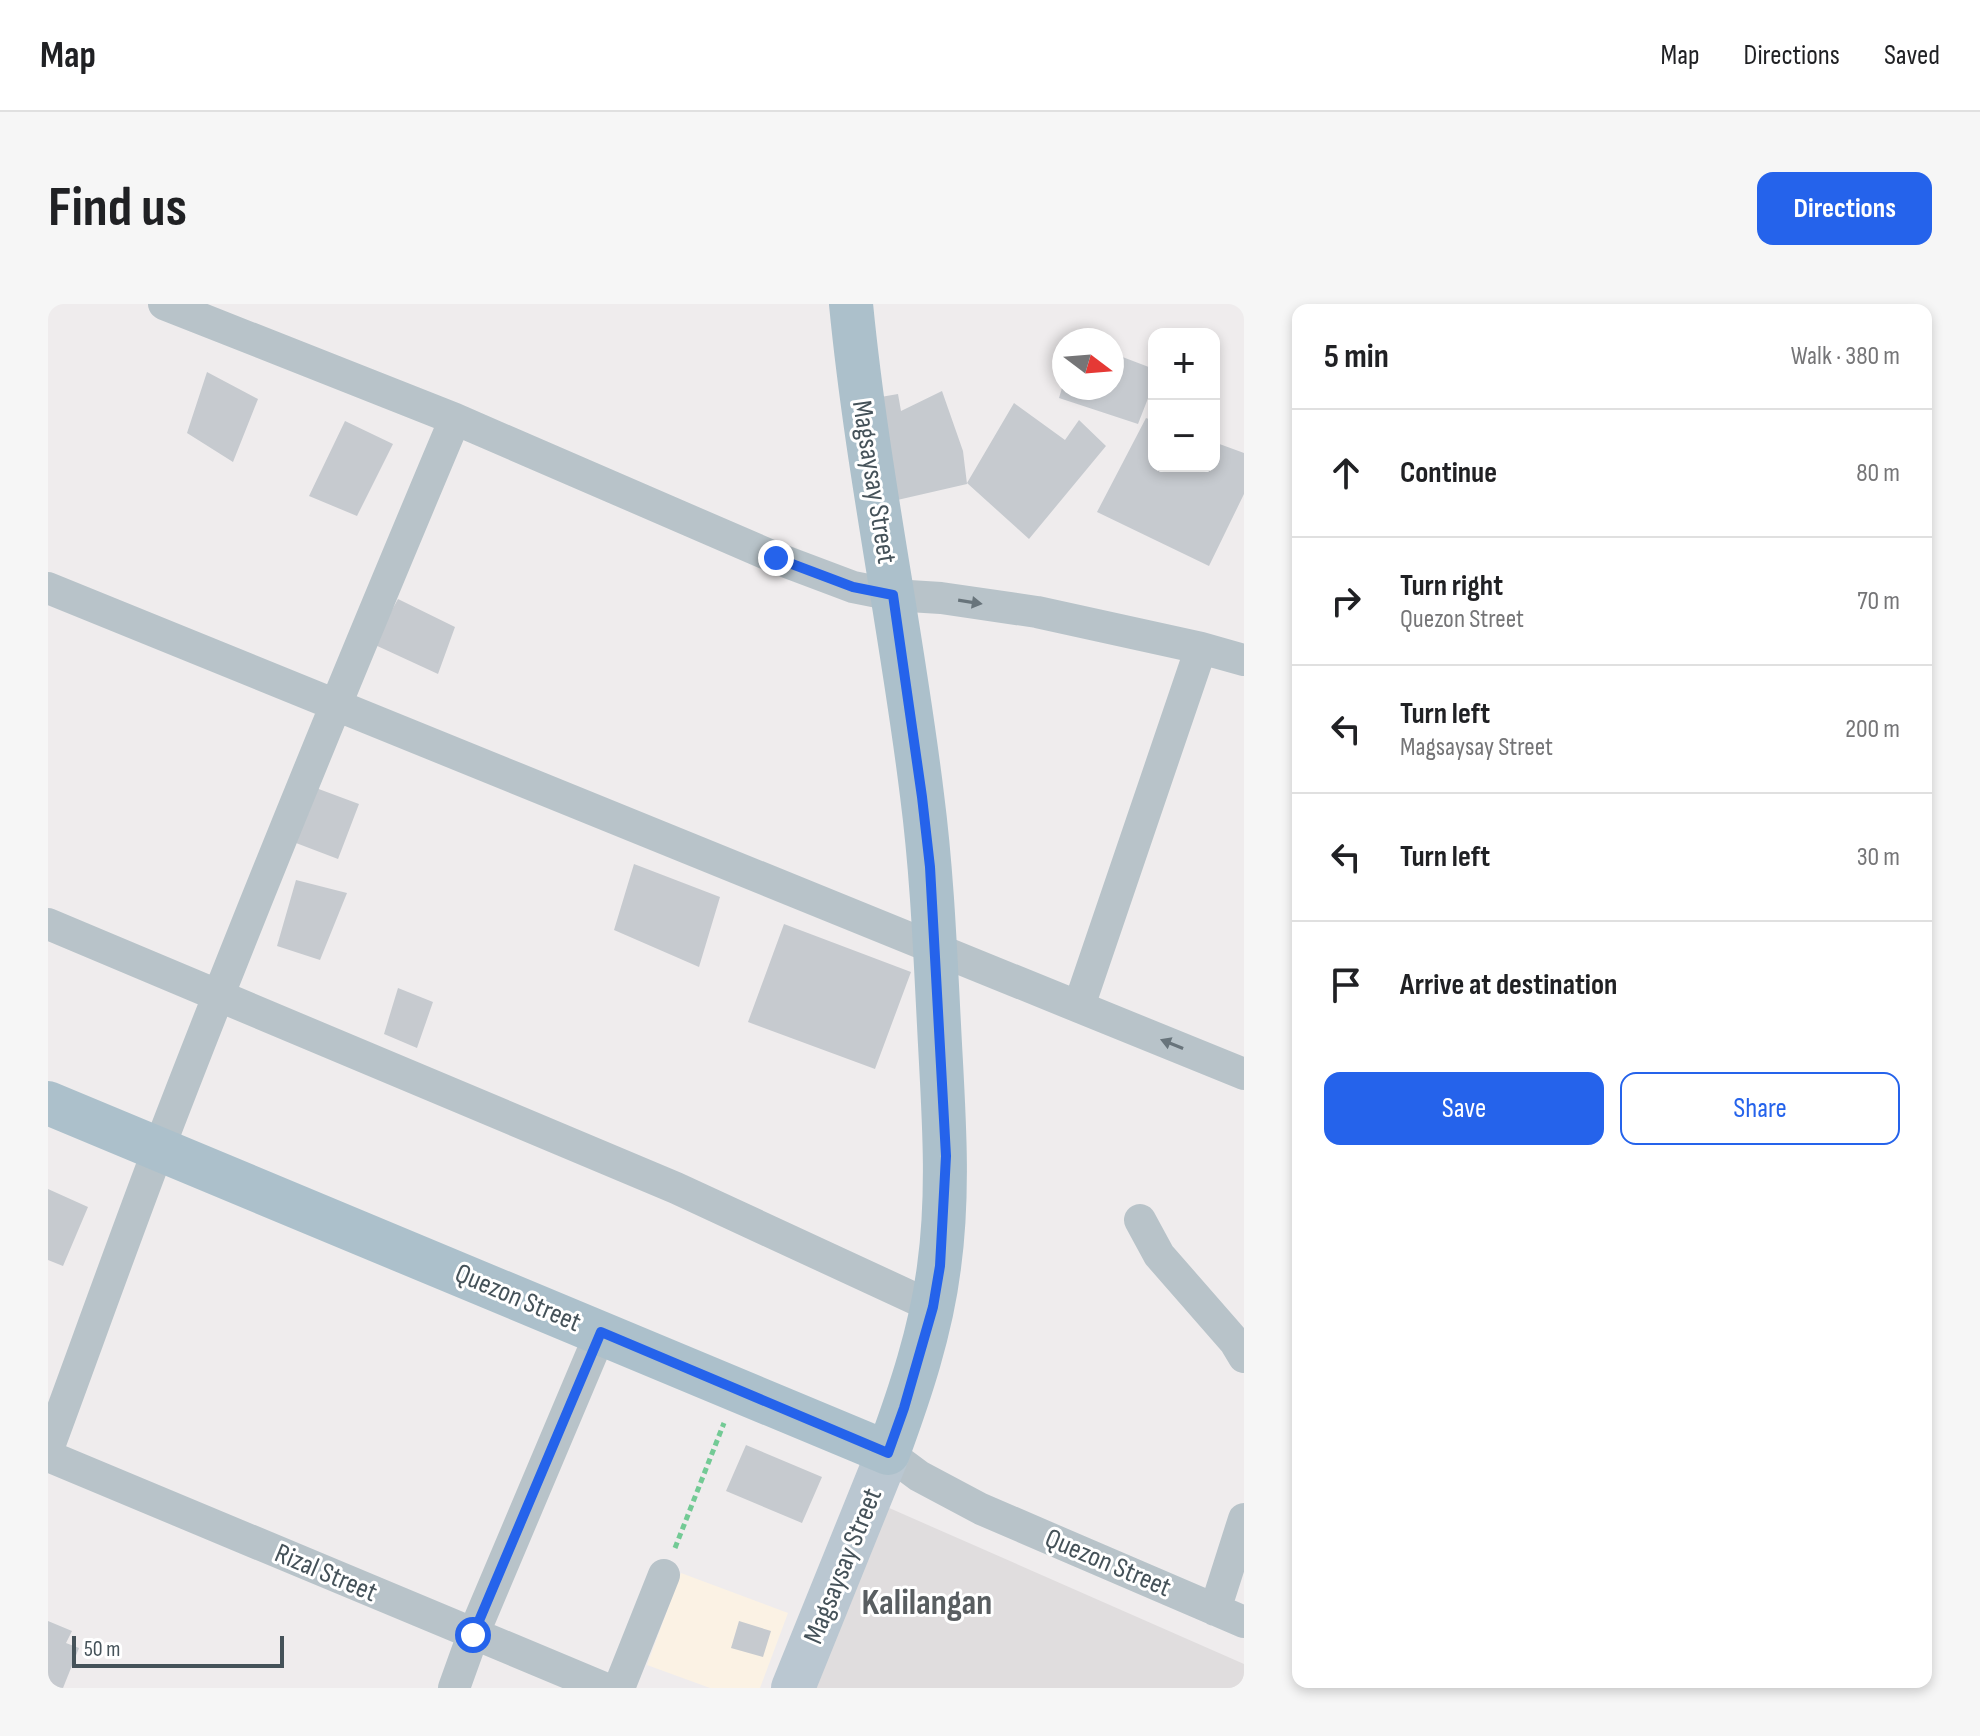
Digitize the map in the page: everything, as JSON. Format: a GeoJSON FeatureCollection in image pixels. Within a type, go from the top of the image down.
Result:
{"type":"FeatureCollection","features":[{"type":"Feature","properties":{"kind":"main road","name":"Magsaysay Street"},"geometry":{"type":"LineString","coordinates":[[793,1688],[888,1453],[912,1382],[933,1307],[940,1266],[946,1156],[935,947],[922,797],[859,388],[851,304]]}},
{"type":"Feature","properties":{"kind":"main road","name":"Quezon Street"},"geometry":{"type":"LineString","coordinates":[[48,1103],[888,1453]]}},
{"type":"Feature","properties":{"kind":"street"},"geometry":{"type":"LineString","coordinates":[[164,304],[455,419],[789,563],[853,587],[893,595],[941,598],[1037,612],[1244,660]]}},
{"type":"Feature","properties":{"kind":"street"},"geometry":{"type":"LineString","coordinates":[[48,1449],[219,996],[334,706],[455,419]]}},
{"type":"Feature","properties":{"kind":"street"},"geometry":{"type":"LineString","coordinates":[[48,588],[1244,1074]]}},
{"type":"Feature","properties":{"kind":"street"},"geometry":{"type":"LineString","coordinates":[[1079,1006],[1201,648]]}},
{"type":"Feature","properties":{"kind":"street"},"geometry":{"type":"LineString","coordinates":[[48,924],[676,1188],[933,1307]]}},
{"type":"Feature","properties":{"kind":"street"},"geometry":{"type":"LineString","coordinates":[[1140,1220],[1159,1255],[1235,1342],[1244,1357]]}},
{"type":"Feature","properties":{"kind":"street"},"geometry":{"type":"LineString","coordinates":[[454,1688],[473,1635],[601,1332]]}},
{"type":"Feature","properties":{"kind":"street","name":"Quezon Street"},"geometry":{"type":"LineString","coordinates":[[888,1453],[919,1476],[981,1509],[1230,1616]]}},
{"type":"Feature","properties":{"kind":"street","name":"Rizal Street"},"geometry":{"type":"LineString","coordinates":[[48,1456],[604,1688]]}},
{"type":"Feature","properties":{"kind":"street"},"geometry":{"type":"LineString","coordinates":[[1230,1616],[1244,1519]]}},
{"type":"Feature","properties":{"kind":"street"},"geometry":{"type":"LineString","coordinates":[[619,1688],[664,1575]]}},
{"type":"Feature","properties":{"kind":"path"},"geometry":{"type":"LineString","coordinates":[[664,1575],[738,1389]]}},
{"type":"Feature","properties":{"kind":"shaded area"},"geometry":{"type":"Polygon","coordinates":[[[887,1507],[1244,1664],[1244,1688],[816,1688],[887,1507]]]}},
{"type":"Feature","properties":{"kind":"shaded area"},"geometry":{"type":"Polygon","coordinates":[[[681,1573],[788,1613],[760,1688],[710,1688],[647,1665],[681,1573]]]}},
{"type":"Feature","properties":{"kind":"building"},"geometry":{"type":"Polygon","coordinates":[[[1124,358],[1148,367],[1148,398],[1138,424],[1065,400],[1124,400],[1124,358]]]}},
{"type":"Feature","properties":{"kind":"building"},"geometry":{"type":"Polygon","coordinates":[[[207,372],[258,399],[233,462],[187,433],[207,372]]]}},
{"type":"Feature","properties":{"kind":"building"},"geometry":{"type":"Polygon","coordinates":[[[942,391],[963,451],[967,484],[893,501],[875,398],[898,394],[901,411],[942,391]]]}},
{"type":"Feature","properties":{"kind":"building"},"geometry":{"type":"Polygon","coordinates":[[[1014,403],[1065,440],[1079,420],[1106,446],[1029,539],[967,483],[1014,403]]]}},
{"type":"Feature","properties":{"kind":"building"},"geometry":{"type":"Polygon","coordinates":[[[1146,418],[1148,472],[1220,472],[1220,444],[1244,453],[1244,494],[1209,566],[1097,512],[1146,418]]]}},
{"type":"Feature","properties":{"kind":"building"},"geometry":{"type":"Polygon","coordinates":[[[345,421],[393,444],[357,516],[309,496],[345,421]]]}},
{"type":"Feature","properties":{"kind":"building"},"geometry":{"type":"Polygon","coordinates":[[[398,599],[455,627],[438,674],[373,644],[398,599]]]}},
{"type":"Feature","properties":{"kind":"building"},"geometry":{"type":"Polygon","coordinates":[[[316,788],[359,804],[338,859],[296,843],[316,788]]]}},
{"type":"Feature","properties":{"kind":"building"},"geometry":{"type":"Polygon","coordinates":[[[634,864],[720,897],[699,967],[614,930],[634,864]]]}},
{"type":"Feature","properties":{"kind":"building"},"geometry":{"type":"Polygon","coordinates":[[[296,880],[347,893],[320,960],[277,946],[296,880]]]}},
{"type":"Feature","properties":{"kind":"building"},"geometry":{"type":"Polygon","coordinates":[[[784,924],[911,972],[875,1069],[748,1022],[784,924]]]}},
{"type":"Feature","properties":{"kind":"building"},"geometry":{"type":"Polygon","coordinates":[[[398,988],[433,1002],[417,1048],[384,1034],[398,988]]]}},
{"type":"Feature","properties":{"kind":"building"},"geometry":{"type":"Polygon","coordinates":[[[48,1189],[88,1207],[63,1266],[48,1260],[48,1189]]]}},
{"type":"Feature","properties":{"kind":"building"},"geometry":{"type":"Polygon","coordinates":[[[746,1445],[822,1477],[802,1523],[726,1491],[746,1445]]]}},
{"type":"Feature","properties":{"kind":"building"},"geometry":{"type":"Polygon","coordinates":[[[48,1621],[72,1631],[66,1643],[79,1648],[63,1688],[48,1688],[48,1621]]]}},
{"type":"Feature","properties":{"kind":"building"},"geometry":{"type":"Polygon","coordinates":[[[739,1621],[771,1631],[763,1657],[731,1648],[739,1621]]]}},
{"type":"Feature","properties":{"kind":"district","name":"Kalilangan"},"geometry":{"type":"Point","coordinates":[927,1603]}},
{"type":"Feature","properties":{"kind":"route"},"geometry":{"type":"LineString","coordinates":[[473,1635],[601,1332],[888,1453],[920,1356],[940,1266],[946,1156],[930,867],[893,595],[853,587],[776,558]]}}]}
